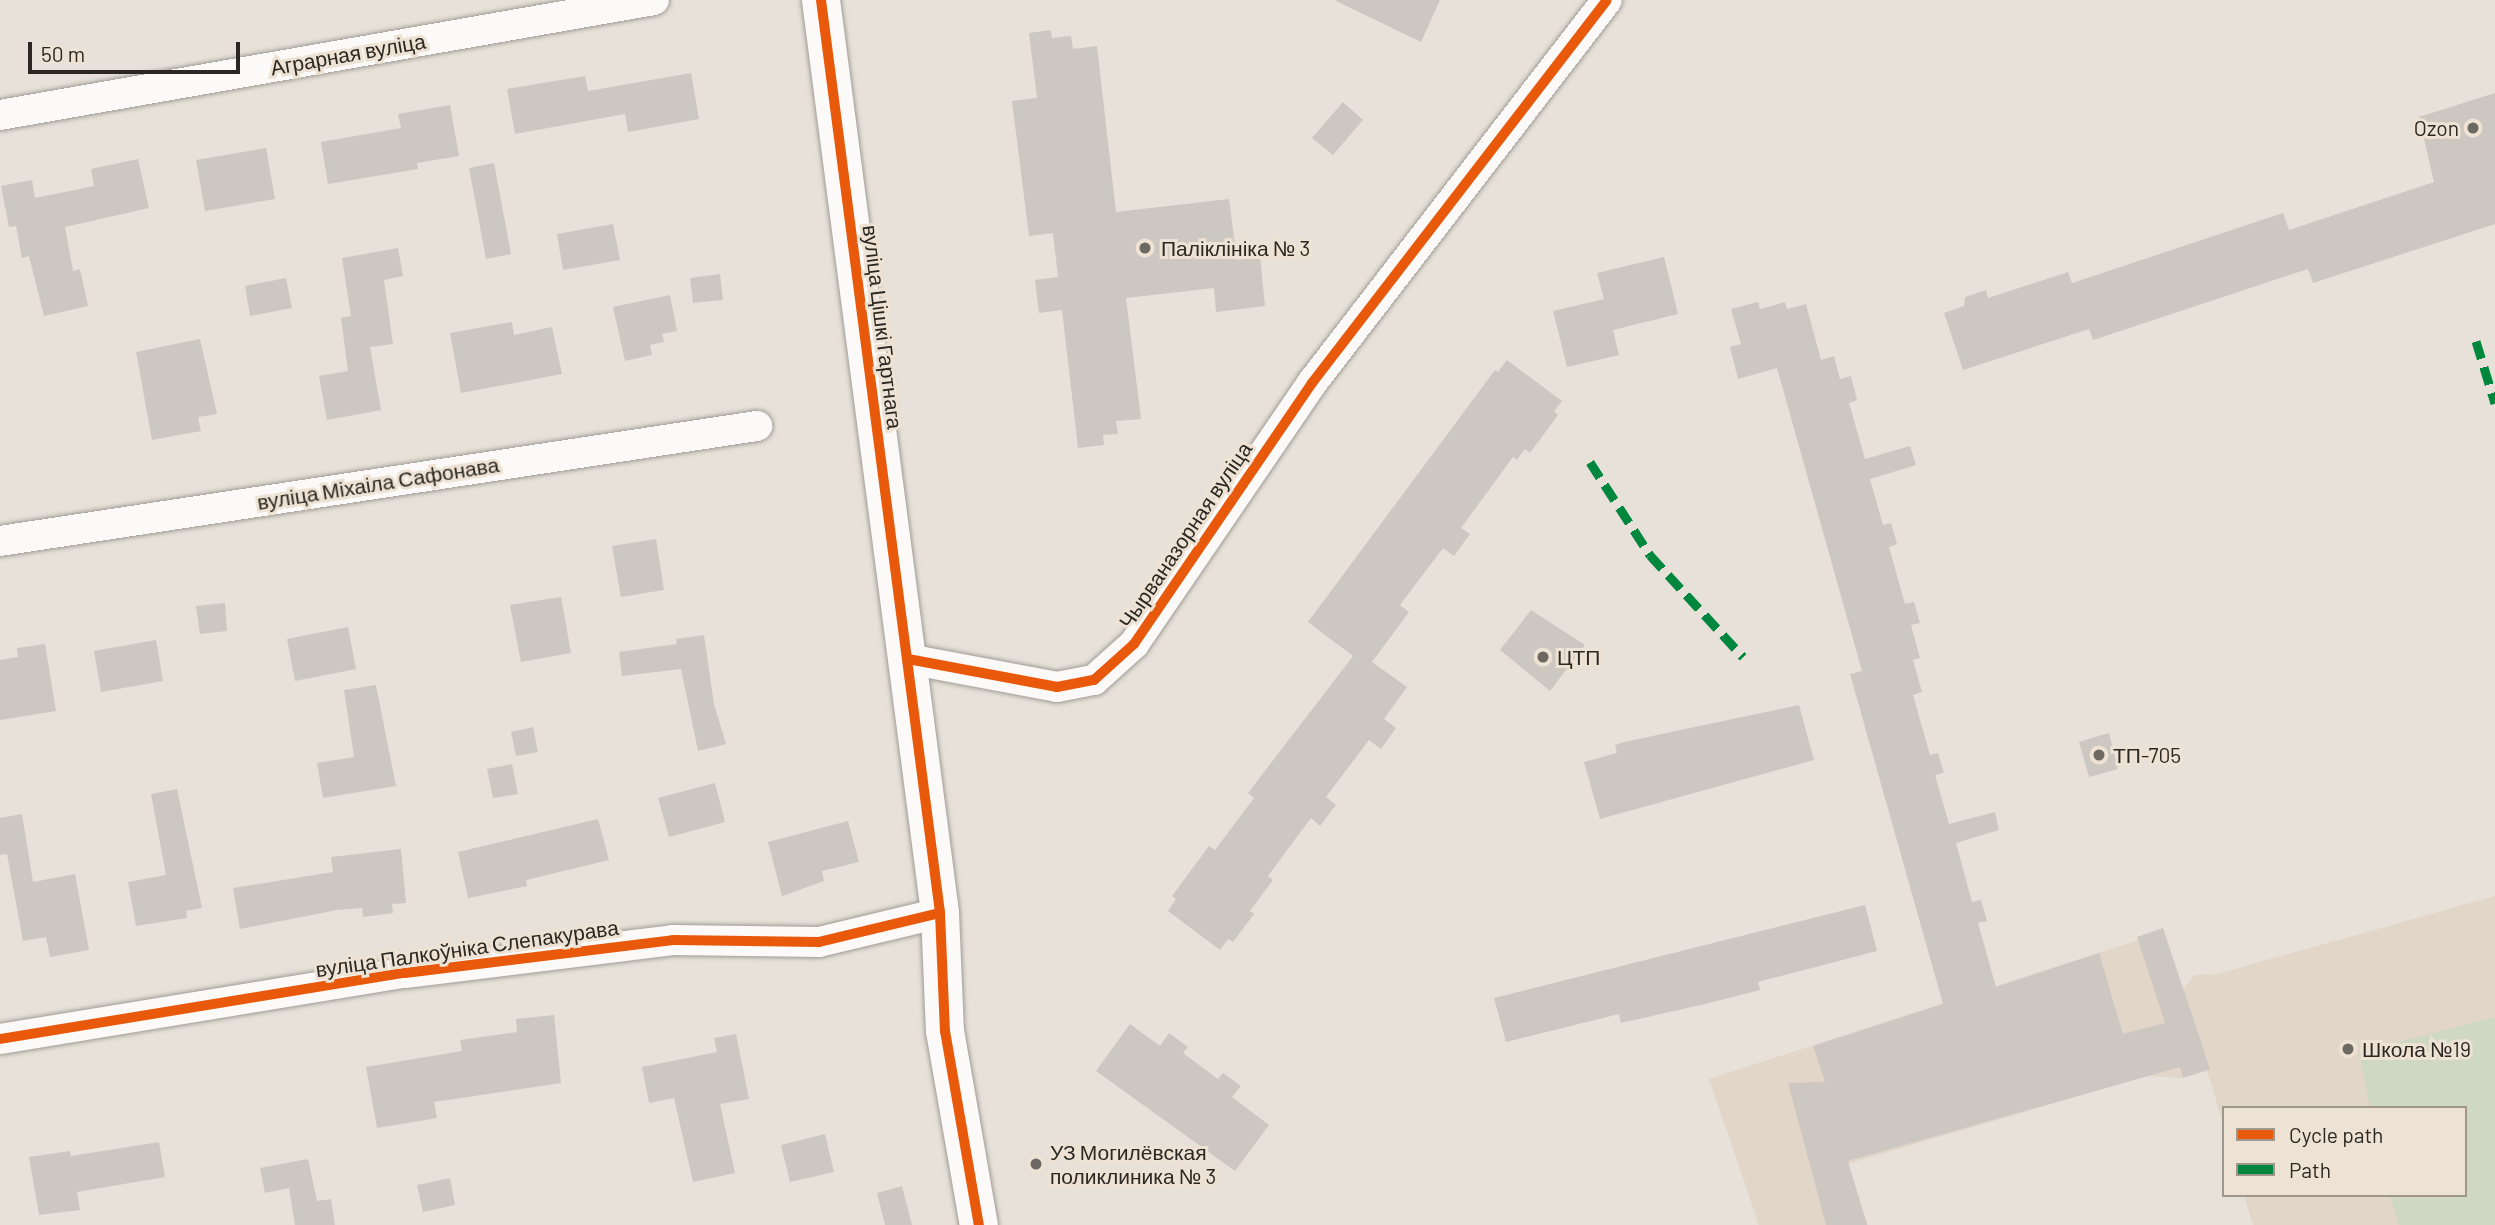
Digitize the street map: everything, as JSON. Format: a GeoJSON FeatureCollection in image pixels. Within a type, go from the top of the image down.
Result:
{"type":"FeatureCollection","features":[{"type":"Feature","properties":{"kind":"street","name":"Аграрная вуліца"},"geometry":{"type":"LineString","coordinates":[[0,115],[654,0]]}},
{"type":"Feature","properties":{"kind":"street","name":"вуліца Цішкі Гартнага"},"geometry":{"type":"LineString","coordinates":[[821,0],[908,659]]}},
{"type":"Feature","properties":{"kind":"street","name":"Чырваназорная вуліца"},"geometry":{"type":"LineString","coordinates":[[908,659],[1057,687],[1094,680],[1134,644],[1312,383],[1607,0]]}},
{"type":"Feature","properties":{"kind":"street","name":"вуліца Міхаіла Сафонава"},"geometry":{"type":"LineString","coordinates":[[0,541],[757,426]]}},
{"type":"Feature","properties":{"kind":"street"},"geometry":{"type":"LineString","coordinates":[[908,659],[940,913],[944,1031],[979,1225]]}},
{"type":"Feature","properties":{"kind":"street","name":"вуліца Палкоўніка Слепакурава"},"geometry":{"type":"LineString","coordinates":[[0,1039],[405,973],[673,940],[819,942],[940,913]]}},
{"type":"Feature","properties":{"kind":"shaded area"},"geometry":{"type":"Polygon","coordinates":[[[2495,896],[2495,1225],[2253,1225],[2245,1197],[2467,1197],[2467,1106],[2222,1106],[2222,1120],[2207,1071],[2183,1078],[2147,1076],[1847,1164],[1868,1225],[1759,1225],[1709,1079],[2160,933],[2183,990],[2195,975],[2217,974],[2495,896]]]}},
{"type":"Feature","properties":{"kind":"green space"},"geometry":{"type":"Polygon","coordinates":[[[2495,1017],[2495,1225],[2399,1225],[2391,1197],[2467,1197],[2467,1106],[2370,1106],[2359,1052],[2495,1017]]]}},
{"type":"Feature","properties":{"kind":"building"},"geometry":{"type":"Polygon","coordinates":[[[1334,0],[1440,0],[1421,42],[1334,0]]]}},
{"type":"Feature","properties":{"kind":"building","name":"Паліклініка № 3"},"geometry":{"type":"Polygon","coordinates":[[[1051,30],[1052,38],[1071,36],[1073,49],[1097,46],[1116,212],[1229,199],[1237,260],[1260,257],[1265,306],[1216,312],[1214,288],[1126,298],[1141,419],[1116,421],[1118,434],[1103,435],[1104,445],[1078,448],[1062,310],[1039,313],[1035,280],[1058,277],[1053,233],[1029,236],[1012,101],[1037,98],[1029,33],[1051,30]]]}},
{"type":"Feature","properties":{"kind":"building"},"geometry":{"type":"Polygon","coordinates":[[[691,73],[699,119],[628,132],[625,114],[515,134],[507,89],[585,76],[588,91],[691,73]]]}},
{"type":"Feature","properties":{"kind":"building"},"geometry":{"type":"Polygon","coordinates":[[[2495,93],[2495,224],[2313,283],[2308,269],[2093,340],[2089,329],[1963,370],[1944,313],[1964,306],[1965,297],[1986,290],[1988,298],[2068,272],[2072,283],[2283,213],[2289,230],[2434,182],[2419,117],[2495,93]]]}},
{"type":"Feature","properties":{"kind":"building"},"geometry":{"type":"Polygon","coordinates":[[[1343,102],[1363,120],[1333,155],[1312,138],[1343,102]]]}},
{"type":"Feature","properties":{"kind":"building"},"geometry":{"type":"Polygon","coordinates":[[[450,105],[459,156],[417,163],[418,169],[328,184],[321,142],[401,128],[398,114],[450,105]]]}},
{"type":"Feature","properties":{"kind":"building"},"geometry":{"type":"Polygon","coordinates":[[[266,148],[275,199],[205,211],[196,160],[266,148]]]}},
{"type":"Feature","properties":{"kind":"building"},"geometry":{"type":"Polygon","coordinates":[[[138,159],[149,208],[65,227],[73,271],[80,269],[88,306],[44,316],[29,256],[22,258],[16,226],[9,227],[1,186],[32,180],[35,198],[94,186],[91,169],[138,159]]]}},
{"type":"Feature","properties":{"kind":"building"},"geometry":{"type":"Polygon","coordinates":[[[494,163],[511,254],[486,259],[469,168],[494,163]]]}},
{"type":"Feature","properties":{"kind":"building"},"geometry":{"type":"Polygon","coordinates":[[[613,224],[620,260],[563,270],[557,234],[613,224]]]}},
{"type":"Feature","properties":{"kind":"building"},"geometry":{"type":"Polygon","coordinates":[[[398,248],[403,276],[384,280],[393,344],[370,347],[381,410],[327,420],[319,376],[348,371],[341,318],[351,316],[342,258],[398,248]]]}},
{"type":"Feature","properties":{"kind":"building"},"geometry":{"type":"Polygon","coordinates":[[[1664,257],[1678,314],[1613,330],[1619,355],[1567,367],[1553,311],[1604,299],[1597,273],[1664,257]]]}},
{"type":"Feature","properties":{"kind":"building"},"geometry":{"type":"Polygon","coordinates":[[[720,274],[723,300],[693,303],[690,278],[720,274]]]}},
{"type":"Feature","properties":{"kind":"building"},"geometry":{"type":"Polygon","coordinates":[[[286,278],[292,308],[250,316],[245,286],[286,278]]]}},
{"type":"Feature","properties":{"kind":"building"},"geometry":{"type":"Polygon","coordinates":[[[670,295],[677,331],[662,334],[664,342],[650,345],[652,355],[625,361],[613,307],[670,295]]]}},
{"type":"Feature","properties":{"kind":"building"},"geometry":{"type":"Polygon","coordinates":[[[1758,302],[1760,309],[1785,302],[1787,309],[1806,304],[1821,360],[1834,356],[1840,379],[1851,376],[1857,400],[1849,403],[1865,459],[1910,446],[1916,465],[1870,479],[1883,525],[1891,523],[1897,544],[1889,547],[1905,604],[1914,602],[1920,623],[1911,625],[1920,658],[1913,660],[1922,692],[1913,695],[1930,755],[1938,753],[1944,773],[1935,775],[1949,824],[1995,812],[1999,830],[1956,843],[1972,902],[1981,900],[1987,921],[1978,923],[1996,987],[2099,953],[2123,1034],[2165,1023],[2137,937],[2163,928],[2210,1069],[2183,1078],[2180,1067],[1848,1161],[1867,1225],[1826,1225],[1788,1083],[1825,1082],[1813,1046],[1943,1004],[1850,674],[1862,671],[1777,368],[1738,379],[1730,347],[1741,344],[1731,309],[1758,302]]]}},
{"type":"Feature","properties":{"kind":"building"},"geometry":{"type":"Polygon","coordinates":[[[512,322],[514,335],[552,327],[562,374],[461,393],[450,333],[512,322]]]}},
{"type":"Feature","properties":{"kind":"building"},"geometry":{"type":"Polygon","coordinates":[[[200,339],[217,414],[198,417],[201,431],[152,440],[136,352],[200,339]]]}},
{"type":"Feature","properties":{"kind":"building"},"geometry":{"type":"Polygon","coordinates":[[[1507,360],[1562,401],[1554,411],[1558,415],[1530,453],[1525,449],[1517,460],[1513,457],[1461,528],[1470,534],[1454,556],[1443,548],[1400,605],[1409,612],[1372,662],[1407,687],[1384,719],[1396,728],[1381,749],[1369,740],[1326,797],[1336,805],[1320,826],[1311,818],[1268,876],[1273,880],[1250,911],[1254,914],[1233,942],[1228,939],[1220,950],[1168,911],[1176,899],[1172,896],[1209,846],[1215,850],[1254,798],[1248,793],[1353,656],[1308,622],[1495,370],[1498,372],[1507,360]]]}},
{"type":"Feature","properties":{"kind":"building"},"geometry":{"type":"Polygon","coordinates":[[[656,539],[664,590],[621,597],[612,546],[656,539]]]}},
{"type":"Feature","properties":{"kind":"building"},"geometry":{"type":"Polygon","coordinates":[[[561,597],[571,653],[521,662],[510,605],[561,597]]]}},
{"type":"Feature","properties":{"kind":"building"},"geometry":{"type":"Polygon","coordinates":[[[225,603],[227,631],[200,634],[196,606],[225,603]]]}},
{"type":"Feature","properties":{"kind":"building","name":"ЦТП"},"geometry":{"type":"Polygon","coordinates":[[[1531,610],[1585,645],[1550,691],[1500,650],[1531,610]]]}},
{"type":"Feature","properties":{"kind":"building"},"geometry":{"type":"Polygon","coordinates":[[[348,627],[356,669],[295,681],[287,639],[348,627]]]}},
{"type":"Feature","properties":{"kind":"building"},"geometry":{"type":"Polygon","coordinates":[[[704,635],[714,704],[726,744],[698,751],[681,669],[622,676],[619,652],[677,644],[676,639],[704,635]]]}},
{"type":"Feature","properties":{"kind":"building"},"geometry":{"type":"Polygon","coordinates":[[[156,640],[163,681],[101,692],[94,651],[156,640]]]}},
{"type":"Feature","properties":{"kind":"building"},"geometry":{"type":"Polygon","coordinates":[[[45,644],[56,711],[0,720],[0,660],[18,657],[17,648],[45,644]]]}},
{"type":"Feature","properties":{"kind":"building"},"geometry":{"type":"Polygon","coordinates":[[[376,685],[396,786],[323,798],[317,763],[354,757],[344,690],[376,685]]]}},
{"type":"Feature","properties":{"kind":"building"},"geometry":{"type":"Polygon","coordinates":[[[1799,705],[1814,760],[1600,819],[1584,762],[1617,753],[1615,745],[1624,742],[1799,705]]]}},
{"type":"Feature","properties":{"kind":"building"},"geometry":{"type":"Polygon","coordinates":[[[533,727],[538,752],[516,756],[511,732],[533,727]]]}},
{"type":"Feature","properties":{"kind":"building","name":"ТП-705"},"geometry":{"type":"Polygon","coordinates":[[[2109,733],[2118,769],[2089,777],[2079,742],[2109,733]]]}},
{"type":"Feature","properties":{"kind":"building"},"geometry":{"type":"Polygon","coordinates":[[[512,764],[518,794],[493,798],[487,769],[512,764]]]}},
{"type":"Feature","properties":{"kind":"building"},"geometry":{"type":"Polygon","coordinates":[[[715,783],[725,822],[669,837],[658,798],[715,783]]]}},
{"type":"Feature","properties":{"kind":"building"},"geometry":{"type":"Polygon","coordinates":[[[177,789],[202,908],[186,911],[187,918],[136,926],[128,882],[166,875],[151,794],[177,789]]]}},
{"type":"Feature","properties":{"kind":"building"},"geometry":{"type":"Polygon","coordinates":[[[22,814],[33,882],[75,874],[89,950],[50,957],[46,937],[23,941],[7,854],[0,855],[0,818],[22,814]]]}},
{"type":"Feature","properties":{"kind":"building"},"geometry":{"type":"Polygon","coordinates":[[[598,819],[609,860],[526,880],[527,886],[468,898],[458,852],[598,819]]]}},
{"type":"Feature","properties":{"kind":"building"},"geometry":{"type":"Polygon","coordinates":[[[848,821],[859,862],[822,871],[824,881],[782,896],[768,842],[848,821]]]}},
{"type":"Feature","properties":{"kind":"building"},"geometry":{"type":"Polygon","coordinates":[[[401,849],[406,903],[392,904],[393,913],[363,917],[362,908],[337,910],[240,929],[233,888],[333,872],[331,857],[401,849]]]}},
{"type":"Feature","properties":{"kind":"building"},"geometry":{"type":"Polygon","coordinates":[[[1865,905],[1877,951],[1758,982],[1760,990],[1705,1004],[1621,1023],[1619,1014],[1506,1042],[1494,998],[1865,905]]]}},
{"type":"Feature","properties":{"kind":"building"},"geometry":{"type":"Polygon","coordinates":[[[554,1015],[561,1083],[434,1102],[437,1118],[377,1128],[366,1067],[462,1051],[460,1040],[517,1032],[516,1019],[554,1015]]]}},
{"type":"Feature","properties":{"kind":"building"},"geometry":{"type":"Polygon","coordinates":[[[1130,1024],[1160,1046],[1169,1033],[1188,1047],[1183,1053],[1218,1079],[1223,1073],[1241,1086],[1232,1097],[1269,1125],[1235,1171],[1096,1071],[1130,1024]]]}},
{"type":"Feature","properties":{"kind":"building"},"geometry":{"type":"Polygon","coordinates":[[[736,1034],[749,1099],[720,1104],[735,1173],[693,1182],[674,1098],[649,1103],[642,1067],[717,1052],[714,1038],[736,1034]]]}},
{"type":"Feature","properties":{"kind":"building"},"geometry":{"type":"Polygon","coordinates":[[[825,1134],[834,1172],[790,1182],[781,1145],[825,1134]]]}},
{"type":"Feature","properties":{"kind":"building"},"geometry":{"type":"Polygon","coordinates":[[[159,1142],[165,1177],[77,1192],[80,1210],[39,1215],[29,1157],[70,1151],[71,1156],[159,1142]]]}},
{"type":"Feature","properties":{"kind":"building"},"geometry":{"type":"Polygon","coordinates":[[[308,1159],[317,1201],[331,1199],[335,1225],[295,1225],[289,1188],[265,1193],[260,1168],[308,1159]]]}},
{"type":"Feature","properties":{"kind":"building"},"geometry":{"type":"Polygon","coordinates":[[[450,1178],[455,1205],[423,1212],[417,1185],[450,1178]]]}},
{"type":"Feature","properties":{"kind":"building"},"geometry":{"type":"Polygon","coordinates":[[[902,1186],[912,1225],[885,1225],[877,1193],[902,1186]]]}},
{"type":"Feature","properties":{"kind":"marked path"},"geometry":{"type":"LineString","coordinates":[[2476,341],[2495,403]]}},
{"type":"Feature","properties":{"kind":"marked path"},"geometry":{"type":"LineString","coordinates":[[1590,462],[1650,555],[1743,657]]}},
{"type":"Feature","properties":{"kind":"cycle path"},"geometry":{"type":"LineString","coordinates":[[821,0],[940,913],[945,1031],[979,1225]]}},
{"type":"Feature","properties":{"kind":"cycle path"},"geometry":{"type":"LineString","coordinates":[[908,659],[1057,687],[1094,680],[1134,644],[1312,383],[1607,0]]}},
{"type":"Feature","properties":{"kind":"cycle path"},"geometry":{"type":"LineString","coordinates":[[0,1039],[405,973],[673,940],[819,942],[940,913]]}},
{"type":"Feature","properties":{"kind":"place","name":"Ozon"},"geometry":{"type":"Point","coordinates":[2473,128]}},
{"type":"Feature","properties":{"kind":"place","name":"Паліклініка № 3"},"geometry":{"type":"Point","coordinates":[1145,248]}},
{"type":"Feature","properties":{"kind":"place","name":"ЦТП"},"geometry":{"type":"Point","coordinates":[1543,657]}},
{"type":"Feature","properties":{"kind":"place","name":"ТП-705"},"geometry":{"type":"Point","coordinates":[2099,755]}},
{"type":"Feature","properties":{"kind":"place","name":"Школа №19"},"geometry":{"type":"Point","coordinates":[2348,1049]}},
{"type":"Feature","properties":{"kind":"place","name":"УЗ Могилёвская поликлиника № 3"},"geometry":{"type":"Point","coordinates":[1036,1164]}}]}
